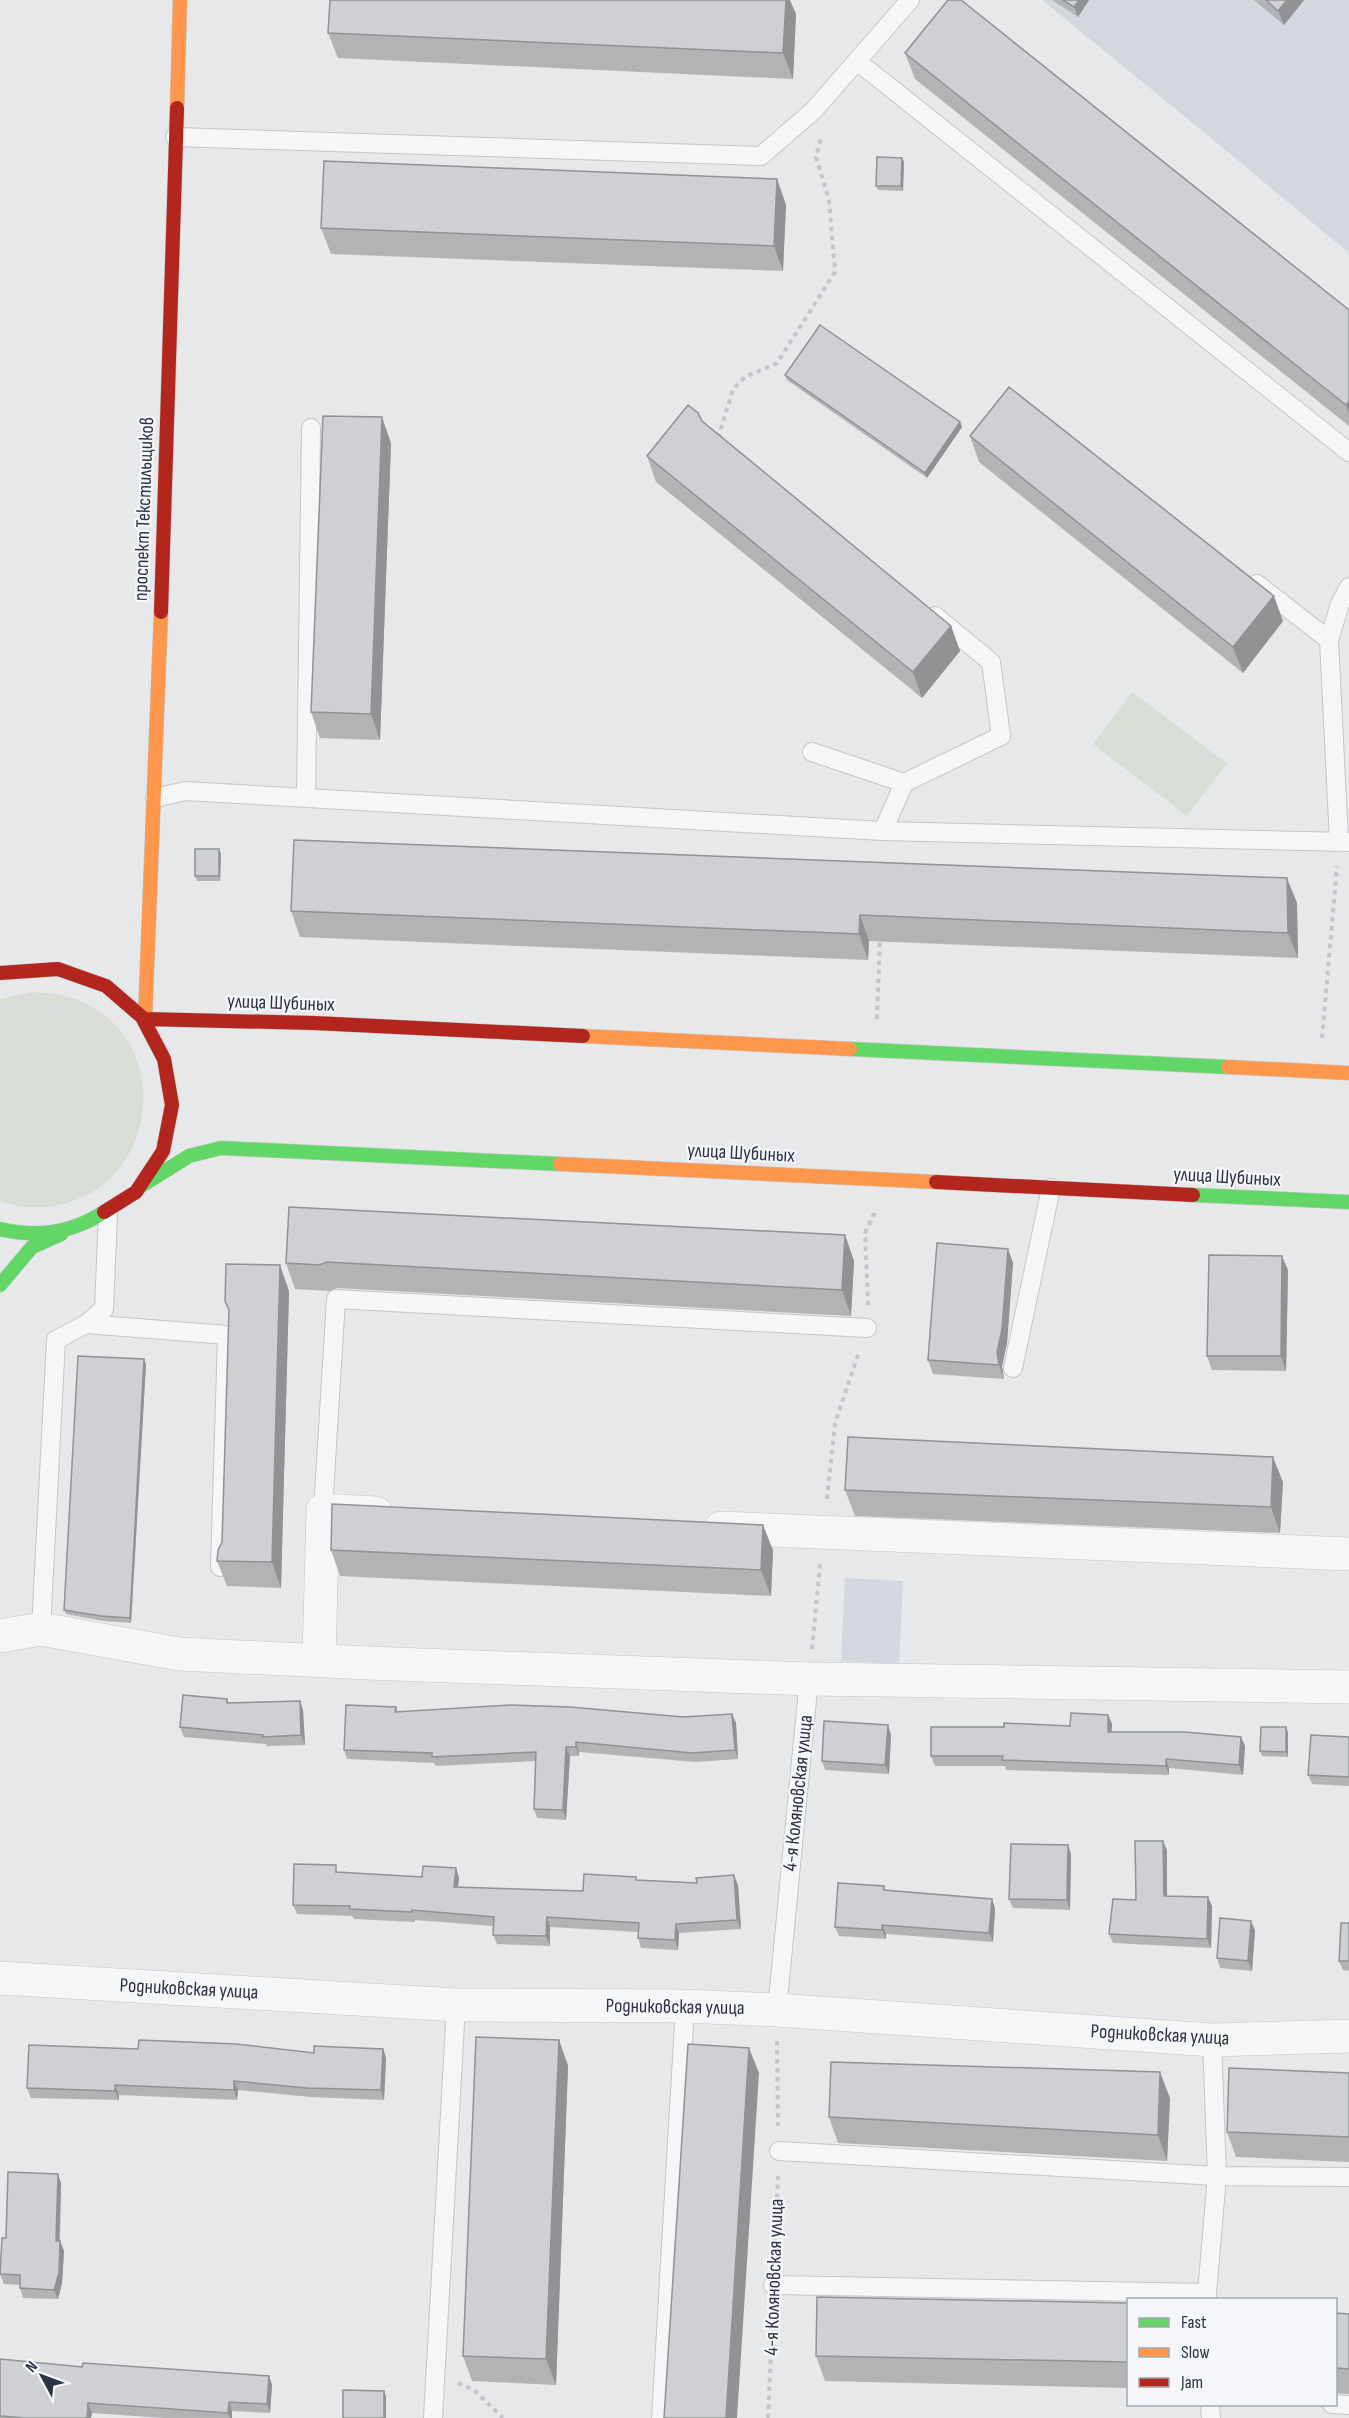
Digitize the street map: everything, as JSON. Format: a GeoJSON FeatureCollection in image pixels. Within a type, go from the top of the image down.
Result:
{"type":"FeatureCollection","features":[{"type":"Feature","properties":{"kind":"main road","name":"проспект Текстильщиков"},"geometry":{"type":"LineString","coordinates":[[146,1019],[180,0]]}},
{"type":"Feature","properties":{"kind":"main road"},"geometry":{"type":"LineString","coordinates":[[0,973],[18,968],[42,966],[90,977],[111,988],[146,1019],[158,1040],[170,1077],[172,1104],[169,1131],[163,1150],[141,1186],[126,1202],[108,1214],[32,1247],[0,1284]]}},
{"type":"Feature","properties":{"kind":"main road","name":"улица Шубиных"},"geometry":{"type":"LineString","coordinates":[[146,1019],[281,1022],[1349,1073]]}},
{"type":"Feature","properties":{"kind":"main road","name":"улица Шубиных"},"geometry":{"type":"LineString","coordinates":[[141,1186],[181,1159],[221,1148],[1349,1202]]}},
{"type":"Feature","properties":{"kind":"main road"},"geometry":{"type":"LineString","coordinates":[[0,1229],[33,1235],[65,1232]]}},
{"type":"Feature","properties":{"kind":"street"},"geometry":{"type":"LineString","coordinates":[[318,1659],[323,1510],[404,1514]]}},
{"type":"Feature","properties":{"kind":"street"},"geometry":{"type":"LineString","coordinates":[[695,1527],[1349,1554]]}},
{"type":"Feature","properties":{"kind":"street"},"geometry":{"type":"LineString","coordinates":[[0,1636],[41,1629],[179,1654],[368,1663],[809,1679],[1349,1687]]}},
{"type":"Feature","properties":{"kind":"street","name":"Родниковская улица"},"geometry":{"type":"LineString","coordinates":[[0,1978],[456,2005],[685,2006],[777,2010],[1212,2040],[1349,2036]]}},
{"type":"Feature","properties":{"kind":"lane"},"geometry":{"type":"LineString","coordinates":[[175,137],[761,156],[814,110],[910,0]]}},
{"type":"Feature","properties":{"kind":"lane"},"geometry":{"type":"LineString","coordinates":[[858,62],[1349,452]]}},
{"type":"Feature","properties":{"kind":"lane"},"geometry":{"type":"LineString","coordinates":[[306,797],[311,428]]}},
{"type":"Feature","properties":{"kind":"lane"},"geometry":{"type":"LineString","coordinates":[[1246,576],[1329,640]]}},
{"type":"Feature","properties":{"kind":"lane"},"geometry":{"type":"LineString","coordinates":[[155,798],[185,791],[267,798],[306,797],[883,831],[1344,842],[1329,640],[1340,604],[1349,587]]}},
{"type":"Feature","properties":{"kind":"lane"},"geometry":{"type":"LineString","coordinates":[[883,831],[904,783],[1002,736],[991,662],[918,602]]}},
{"type":"Feature","properties":{"kind":"lane"},"geometry":{"type":"LineString","coordinates":[[812,752],[904,783]]}},
{"type":"Feature","properties":{"kind":"lane"},"geometry":{"type":"LineString","coordinates":[[1013,1368],[1051,1188]]}},
{"type":"Feature","properties":{"kind":"lane"},"geometry":{"type":"LineString","coordinates":[[41,1629],[57,1340],[87,1324],[104,1309],[108,1214]]}},
{"type":"Feature","properties":{"kind":"lane"},"geometry":{"type":"LineString","coordinates":[[323,1510],[336,1299],[867,1328]]}},
{"type":"Feature","properties":{"kind":"lane"},"geometry":{"type":"LineString","coordinates":[[87,1324],[227,1335],[220,1567]]}},
{"type":"Feature","properties":{"kind":"lane","name":"4-я Коляновская улица"},"geometry":{"type":"LineString","coordinates":[[777,2010],[809,1679]]}},
{"type":"Feature","properties":{"kind":"lane"},"geometry":{"type":"LineString","coordinates":[[433,2418],[456,2005]]}},
{"type":"Feature","properties":{"kind":"lane"},"geometry":{"type":"LineString","coordinates":[[661,2418],[685,2006]]}},
{"type":"Feature","properties":{"kind":"lane"},"geometry":{"type":"LineString","coordinates":[[773,2285],[1207,2296],[1217,2176],[1212,2040]]}},
{"type":"Feature","properties":{"kind":"lane"},"geometry":{"type":"LineString","coordinates":[[779,2151],[1217,2176],[1349,2178]]}},
{"type":"Feature","properties":{"kind":"path"},"geometry":{"type":"LineString","coordinates":[[718,438],[733,389],[745,377],[777,363],[835,272],[829,200],[816,157],[821,135]]}},
{"type":"Feature","properties":{"kind":"path"},"geometry":{"type":"LineString","coordinates":[[1322,1038],[1344,842]]}},
{"type":"Feature","properties":{"kind":"path"},"geometry":{"type":"LineString","coordinates":[[877,1026],[880,934]]}},
{"type":"Feature","properties":{"kind":"path"},"geometry":{"type":"LineString","coordinates":[[809,1679],[835,1423],[867,1328],[870,1326],[865,1233],[891,1180]]}},
{"type":"Feature","properties":{"kind":"path","name":"4-я Коляновская улица"},"geometry":{"type":"LineString","coordinates":[[768,2418],[779,2151],[777,2010]]}},
{"type":"Feature","properties":{"kind":"path"},"geometry":{"type":"LineString","coordinates":[[435,2374],[474,2390],[503,2418]]}},
{"type":"Feature","properties":{"kind":"shaded area"},"geometry":{"type":"Polygon","coordinates":[[[1042,0],[1349,0],[1349,253],[1217,143],[1042,0]]]}},
{"type":"Feature","properties":{"kind":"shaded area"},"geometry":{"type":"Polygon","coordinates":[[[1133,692],[1227,764],[1187,816],[1093,744],[1133,692]]]}},
{"type":"Feature","properties":{"kind":"shaded area"},"geometry":{"type":"Polygon","coordinates":[[[31,992],[72,998],[105,1016],[128,1042],[141,1073],[143,1106],[136,1139],[119,1168],[94,1191],[59,1205],[44,1207],[21,1206],[0,1201],[0,999],[31,992]]]}},
{"type":"Feature","properties":{"kind":"shaded area"},"geometry":{"type":"Polygon","coordinates":[[[845,1578],[903,1581],[899,1664],[841,1661],[845,1578]]]}},
{"type":"Feature","properties":{"kind":"building"},"geometry":{"type":"Polygon","coordinates":[[[330,0],[786,0],[783,53],[328,33],[330,0]]]}},
{"type":"Feature","properties":{"kind":"building"},"geometry":{"type":"Polygon","coordinates":[[[948,0],[961,0],[1349,310],[1349,401],[1346,405],[905,53],[948,0]]]}},
{"type":"Feature","properties":{"kind":"building"},"geometry":{"type":"Polygon","coordinates":[[[1063,0],[1079,0],[1074,7],[1063,0]]]}},
{"type":"Feature","properties":{"kind":"building"},"geometry":{"type":"Polygon","coordinates":[[[1266,0],[1287,0],[1278,11],[1266,0]]]}},
{"type":"Feature","properties":{"kind":"building"},"geometry":{"type":"Polygon","coordinates":[[[877,157],[902,158],[901,186],[876,186],[877,157]]]}},
{"type":"Feature","properties":{"kind":"building"},"geometry":{"type":"Polygon","coordinates":[[[324,161],[777,179],[774,246],[321,228],[324,161]]]}},
{"type":"Feature","properties":{"kind":"building"},"geometry":{"type":"Polygon","coordinates":[[[820,325],[960,422],[925,473],[785,375],[820,325]]]}},
{"type":"Feature","properties":{"kind":"building"},"geometry":{"type":"Polygon","coordinates":[[[1009,387],[1274,596],[1233,647],[970,436],[1009,387]]]}},
{"type":"Feature","properties":{"kind":"building"},"geometry":{"type":"Polygon","coordinates":[[[688,405],[698,413],[702,421],[951,626],[913,672],[647,456],[688,405]]]}},
{"type":"Feature","properties":{"kind":"building"},"geometry":{"type":"Polygon","coordinates":[[[323,416],[382,417],[371,714],[311,712],[323,416]]]}},
{"type":"Feature","properties":{"kind":"building"},"geometry":{"type":"Polygon","coordinates":[[[294,840],[1287,878],[1288,933],[860,915],[859,934],[291,911],[294,840]]]}},
{"type":"Feature","properties":{"kind":"building"},"geometry":{"type":"Polygon","coordinates":[[[195,849],[219,849],[219,876],[195,876],[195,849]]]}},
{"type":"Feature","properties":{"kind":"building"},"geometry":{"type":"Polygon","coordinates":[[[289,1207],[845,1235],[842,1290],[327,1262],[319,1265],[286,1263],[289,1207]]]}},
{"type":"Feature","properties":{"kind":"building"},"geometry":{"type":"Polygon","coordinates":[[[937,1243],[1008,1249],[1002,1329],[997,1352],[999,1365],[928,1360],[937,1243]]]}},
{"type":"Feature","properties":{"kind":"building"},"geometry":{"type":"Polygon","coordinates":[[[1209,1255],[1282,1256],[1281,1356],[1207,1356],[1209,1255]]]}},
{"type":"Feature","properties":{"kind":"building"},"geometry":{"type":"Polygon","coordinates":[[[226,1264],[280,1265],[272,1562],[217,1561],[218,1550],[222,1542],[229,1310],[225,1301],[226,1264]]]}},
{"type":"Feature","properties":{"kind":"building"},"geometry":{"type":"Polygon","coordinates":[[[78,1356],[144,1359],[130,1618],[64,1610],[78,1356]]]}},
{"type":"Feature","properties":{"kind":"building"},"geometry":{"type":"Polygon","coordinates":[[[848,1437],[1273,1457],[1271,1507],[845,1490],[848,1437]]]}},
{"type":"Feature","properties":{"kind":"building"},"geometry":{"type":"Polygon","coordinates":[[[332,1504],[763,1525],[761,1570],[331,1550],[332,1504]]]}},
{"type":"Feature","properties":{"kind":"building"},"geometry":{"type":"Polygon","coordinates":[[[183,1695],[227,1699],[227,1703],[300,1701],[301,1735],[263,1737],[263,1735],[180,1727],[183,1695]]]}},
{"type":"Feature","properties":{"kind":"building"},"geometry":{"type":"Polygon","coordinates":[[[346,1705],[396,1707],[395,1712],[510,1705],[570,1707],[683,1717],[732,1714],[735,1750],[692,1753],[576,1742],[576,1747],[566,1747],[563,1810],[534,1809],[536,1752],[432,1757],[432,1753],[344,1750],[346,1705]]]}},
{"type":"Feature","properties":{"kind":"building"},"geometry":{"type":"Polygon","coordinates":[[[1071,1713],[1108,1715],[1108,1732],[1185,1732],[1241,1737],[1239,1765],[1166,1759],[1166,1766],[1002,1760],[1003,1756],[931,1756],[931,1727],[1004,1727],[1004,1723],[1070,1726],[1071,1713]]]}},
{"type":"Feature","properties":{"kind":"building"},"geometry":{"type":"Polygon","coordinates":[[[824,1721],[888,1725],[885,1765],[822,1761],[824,1721]]]}},
{"type":"Feature","properties":{"kind":"building"},"geometry":{"type":"Polygon","coordinates":[[[1261,1727],[1286,1727],[1286,1752],[1260,1751],[1261,1727]]]}},
{"type":"Feature","properties":{"kind":"building"},"geometry":{"type":"Polygon","coordinates":[[[1311,1735],[1349,1737],[1349,1777],[1308,1775],[1311,1735]]]}},
{"type":"Feature","properties":{"kind":"building"},"geometry":{"type":"Polygon","coordinates":[[[1135,1841],[1163,1841],[1164,1896],[1208,1897],[1207,1939],[1109,1934],[1113,1899],[1136,1900],[1135,1841]]]}},
{"type":"Feature","properties":{"kind":"building"},"geometry":{"type":"Polygon","coordinates":[[[1011,1844],[1068,1845],[1067,1900],[1009,1899],[1011,1844]]]}},
{"type":"Feature","properties":{"kind":"building"},"geometry":{"type":"Polygon","coordinates":[[[294,1864],[336,1865],[336,1872],[422,1877],[423,1866],[456,1868],[454,1887],[583,1891],[584,1874],[636,1877],[636,1880],[697,1883],[696,1878],[734,1875],[737,1920],[676,1924],[675,1940],[638,1938],[639,1923],[547,1917],[546,1936],[493,1935],[494,1917],[412,1910],[412,1912],[350,1909],[350,1906],[293,1905],[294,1864]]]}},
{"type":"Feature","properties":{"kind":"building"},"geometry":{"type":"Polygon","coordinates":[[[838,1883],[884,1886],[884,1890],[992,1899],[989,1933],[882,1925],[882,1930],[835,1927],[838,1883]]]}},
{"type":"Feature","properties":{"kind":"building"},"geometry":{"type":"Polygon","coordinates":[[[1220,1918],[1251,1921],[1248,1961],[1217,1958],[1220,1918]]]}},
{"type":"Feature","properties":{"kind":"building"},"geometry":{"type":"Polygon","coordinates":[[[1341,1923],[1349,1923],[1349,1961],[1339,1961],[1341,1923]]]}},
{"type":"Feature","properties":{"kind":"building"},"geometry":{"type":"Polygon","coordinates":[[[476,2037],[559,2040],[546,2359],[463,2356],[476,2037]]]}},
{"type":"Feature","properties":{"kind":"building"},"geometry":{"type":"Polygon","coordinates":[[[139,2040],[236,2044],[314,2053],[314,2046],[383,2049],[381,2090],[307,2088],[234,2081],[234,2090],[115,2085],[115,2091],[27,2088],[29,2045],[138,2049],[139,2040]]]}},
{"type":"Feature","properties":{"kind":"building"},"geometry":{"type":"Polygon","coordinates":[[[688,2044],[749,2048],[726,2418],[664,2418],[688,2044]]]}},
{"type":"Feature","properties":{"kind":"building"},"geometry":{"type":"Polygon","coordinates":[[[831,2062],[1160,2072],[1158,2135],[829,2117],[831,2062]]]}},
{"type":"Feature","properties":{"kind":"building"},"geometry":{"type":"Polygon","coordinates":[[[1229,2068],[1349,2073],[1349,2137],[1227,2132],[1229,2068]]]}},
{"type":"Feature","properties":{"kind":"building"},"geometry":{"type":"Polygon","coordinates":[[[8,2172],[58,2174],[56,2241],[60,2241],[59,2273],[54,2290],[20,2288],[20,2275],[0,2274],[2,2238],[6,2238],[8,2172]]]}},
{"type":"Feature","properties":{"kind":"building"},"geometry":{"type":"Polygon","coordinates":[[[817,2297],[1127,2303],[1127,2362],[816,2356],[817,2297]]]}},
{"type":"Feature","properties":{"kind":"building"},"geometry":{"type":"Polygon","coordinates":[[[1337,2313],[1349,2314],[1349,2369],[1337,2368],[1337,2313]]]}},
{"type":"Feature","properties":{"kind":"building"},"geometry":{"type":"Polygon","coordinates":[[[0,2359],[82,2367],[83,2363],[269,2376],[267,2404],[229,2402],[228,2413],[88,2403],[87,2418],[0,2416],[0,2359]]]}},
{"type":"Feature","properties":{"kind":"building"},"geometry":{"type":"Polygon","coordinates":[[[343,2390],[384,2391],[384,2418],[343,2418],[343,2390]]]}},
{"type":"Feature","properties":{"kind":"traffic: fast"},"geometry":{"type":"LineString","coordinates":[[850,1049],[1228,1067]]}},
{"type":"Feature","properties":{"kind":"traffic: fast"},"geometry":{"type":"LineString","coordinates":[[141,1186],[189,1156],[221,1148],[560,1164]]}},
{"type":"Feature","properties":{"kind":"traffic: fast"},"geometry":{"type":"LineString","coordinates":[[1193,1195],[1349,1202]]}},
{"type":"Feature","properties":{"kind":"traffic: fast"},"geometry":{"type":"LineString","coordinates":[[0,1229],[27,1233],[54,1232],[79,1225],[104,1212]]}},
{"type":"Feature","properties":{"kind":"traffic: fast"},"geometry":{"type":"LineString","coordinates":[[0,1285],[32,1247],[61,1234]]}},
{"type":"Feature","properties":{"kind":"traffic: slow"},"geometry":{"type":"LineString","coordinates":[[177,108],[180,0]]}},
{"type":"Feature","properties":{"kind":"traffic: slow"},"geometry":{"type":"LineString","coordinates":[[145,1019],[161,612]]}},
{"type":"Feature","properties":{"kind":"traffic: slow"},"geometry":{"type":"LineString","coordinates":[[583,1036],[850,1049]]}},
{"type":"Feature","properties":{"kind":"traffic: slow"},"geometry":{"type":"LineString","coordinates":[[1228,1067],[1349,1073]]}},
{"type":"Feature","properties":{"kind":"traffic: slow"},"geometry":{"type":"LineString","coordinates":[[560,1164],[936,1182]]}},
{"type":"Feature","properties":{"kind":"traffic: jam"},"geometry":{"type":"LineString","coordinates":[[161,612],[177,108]]}},
{"type":"Feature","properties":{"kind":"traffic: jam"},"geometry":{"type":"LineString","coordinates":[[0,973],[58,969],[106,986],[142,1017],[164,1059],[172,1105],[163,1151],[136,1192],[104,1212]]}},
{"type":"Feature","properties":{"kind":"traffic: jam"},"geometry":{"type":"LineString","coordinates":[[145,1019],[314,1023],[583,1036]]}},
{"type":"Feature","properties":{"kind":"traffic: jam"},"geometry":{"type":"LineString","coordinates":[[936,1182],[1193,1195]]}}]}
